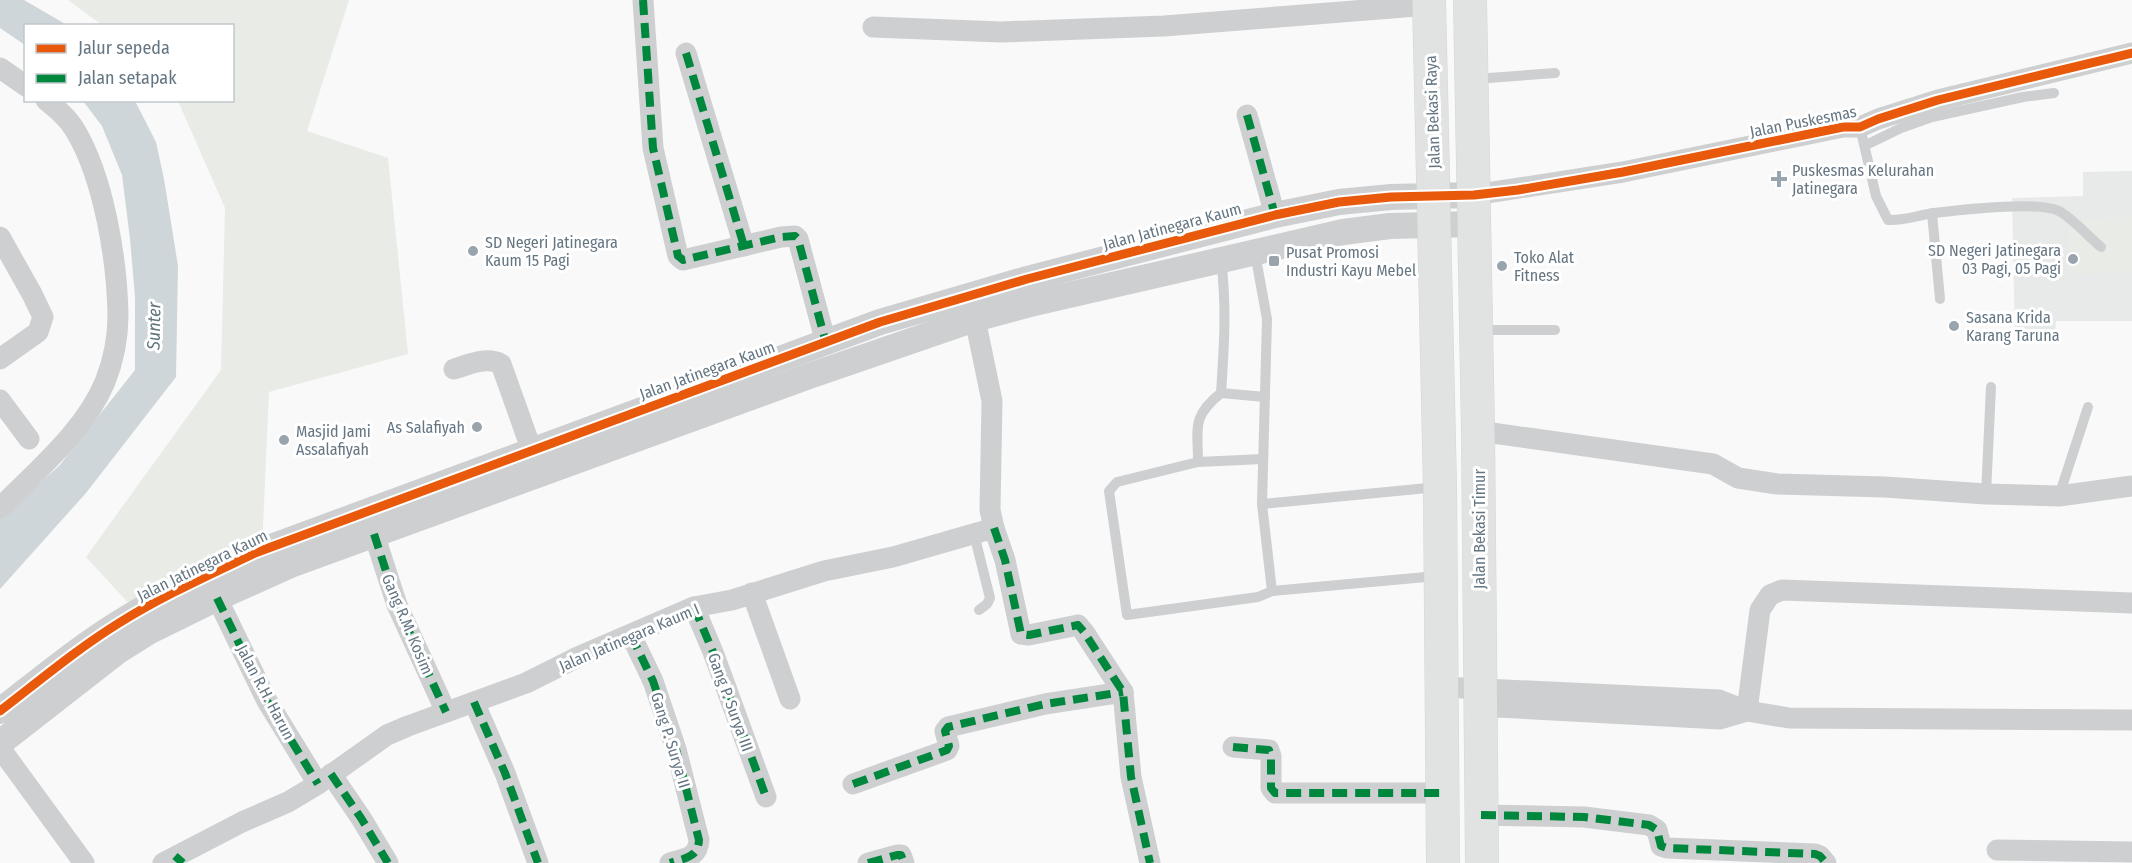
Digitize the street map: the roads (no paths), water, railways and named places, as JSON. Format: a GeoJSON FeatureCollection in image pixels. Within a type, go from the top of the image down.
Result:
{"type":"FeatureCollection","features":[{"type":"Feature","properties":{"kind":"main road"},"geometry":{"type":"LineString","coordinates":[[1470,0],[1474,210]]}},
{"type":"Feature","properties":{"kind":"main road","name":"Jalan Bekasi Raya"},"geometry":{"type":"LineString","coordinates":[[1429,3],[1435,210]]}},
{"type":"Feature","properties":{"kind":"main road"},"geometry":{"type":"LineString","coordinates":[[1435,210],[1443,863]]}},
{"type":"Feature","properties":{"kind":"main road","name":"Jalan Bekasi Timur"},"geometry":{"type":"LineString","coordinates":[[1474,210],[1482,863]]}},
{"type":"Feature","properties":{"kind":"street"},"geometry":{"type":"LineString","coordinates":[[643,0],[653,148],[676,252],[683,260],[795,236],[798,239],[826,343]]}},
{"type":"Feature","properties":{"kind":"street"},"geometry":{"type":"LineString","coordinates":[[873,27],[1001,32],[1141,27],[1429,3]]}},
{"type":"Feature","properties":{"kind":"street"},"geometry":{"type":"LineString","coordinates":[[686,53],[744,246]]}},
{"type":"Feature","properties":{"kind":"street","name":"Jalan Puskesmas"},"geometry":{"type":"LineString","coordinates":[[1474,210],[1623,172],[1843,127],[1863,136],[1878,119],[1938,100],[2132,53]]}},
{"type":"Feature","properties":{"kind":"street"},"geometry":{"type":"LineString","coordinates":[[0,68],[24,85]]}},
{"type":"Feature","properties":{"kind":"street"},"geometry":{"type":"LineString","coordinates":[[0,508],[84,420],[104,383],[114,353],[118,317],[111,249],[100,191],[73,127],[48,102]]}},
{"type":"Feature","properties":{"kind":"street"},"geometry":{"type":"LineString","coordinates":[[1247,115],[1275,214]]}},
{"type":"Feature","properties":{"kind":"street","name":"Jalan Jatinegara Kaum"},"geometry":{"type":"LineString","coordinates":[[0,743],[118,651],[150,631],[293,564],[809,376],[975,319],[1030,291],[1275,214],[1339,202],[1391,197],[1435,210],[1474,210]]}},
{"type":"Feature","properties":{"kind":"street","name":"Jalan Jatinegara Kaum"},"geometry":{"type":"LineString","coordinates":[[0,711],[84,646],[119,623],[176,591],[255,554],[880,322],[1030,291],[1221,260],[1343,232],[1390,226],[1435,210]]}},
{"type":"Feature","properties":{"kind":"street"},"geometry":{"type":"LineString","coordinates":[[0,237],[43,317],[38,332],[0,359]]}},
{"type":"Feature","properties":{"kind":"street"},"geometry":{"type":"LineString","coordinates":[[975,319],[992,401],[990,510],[984,531],[1005,560],[1021,634],[1029,635],[1078,625],[1123,692],[1131,777],[1150,863]]}},
{"type":"Feature","properties":{"kind":"street"},"geometry":{"type":"LineString","coordinates":[[454,369],[484,361],[496,361],[501,364],[532,451]]}},
{"type":"Feature","properties":{"kind":"street"},"geometry":{"type":"LineString","coordinates":[[0,400],[29,439]]}},
{"type":"Feature","properties":{"kind":"street"},"geometry":{"type":"LineString","coordinates":[[1478,431],[1713,464],[1738,478],[1755,482],[1986,494],[2059,495],[2132,486]]}},
{"type":"Feature","properties":{"kind":"street","name":"Jalan Jatinegara Kaum I"},"geometry":{"type":"LineString","coordinates":[[174,861],[242,822],[288,802],[387,735],[526,683],[578,657],[694,607],[732,600],[824,571],[892,557],[984,531]]}},
{"type":"Feature","properties":{"kind":"street","name":"Gang R.M. Kosim"},"geometry":{"type":"LineString","coordinates":[[374,534],[397,605],[446,712]]}},
{"type":"Feature","properties":{"kind":"street"},"geometry":{"type":"LineString","coordinates":[[1747,711],[1760,610],[1770,595],[1782,590],[2132,603]]}},
{"type":"Feature","properties":{"kind":"street"},"geometry":{"type":"LineString","coordinates":[[752,593],[790,699]]}},
{"type":"Feature","properties":{"kind":"street","name":"Jalan R.H. Harun"},"geometry":{"type":"LineString","coordinates":[[217,598],[267,701],[325,779],[362,818],[388,863]]}},
{"type":"Feature","properties":{"kind":"street","name":"Gang P. Surya III"},"geometry":{"type":"LineString","coordinates":[[694,607],[722,674],[766,797]]}},
{"type":"Feature","properties":{"kind":"street","name":"Gang P. Surya II"},"geometry":{"type":"LineString","coordinates":[[632,634],[653,681],[676,749],[699,840],[684,858]]}},
{"type":"Feature","properties":{"kind":"street"},"geometry":{"type":"LineString","coordinates":[[1441,687],[1480,702],[1719,700],[1747,711],[1789,718],[2132,720]]}},
{"type":"Feature","properties":{"kind":"street"},"geometry":{"type":"LineString","coordinates":[[853,784],[946,750],[949,746],[945,730],[948,727],[1045,704],[1123,692]]}},
{"type":"Feature","properties":{"kind":"street"},"geometry":{"type":"LineString","coordinates":[[474,702],[505,773],[538,863]]}},
{"type":"Feature","properties":{"kind":"street"},"geometry":{"type":"LineString","coordinates":[[1233,747],[1269,750],[1271,788],[1275,793],[1442,793]]}},
{"type":"Feature","properties":{"kind":"street"},"geometry":{"type":"LineString","coordinates":[[0,748],[84,863]]}},
{"type":"Feature","properties":{"kind":"street"},"geometry":{"type":"LineString","coordinates":[[1481,815],[1584,818],[1649,825],[1657,830],[1661,846],[1667,848],[1815,854],[1826,863]]}},
{"type":"Feature","properties":{"kind":"street"},"geometry":{"type":"LineString","coordinates":[[1997,850],[2132,852]]}},
{"type":"Feature","properties":{"kind":"street"},"geometry":{"type":"LineString","coordinates":[[868,863],[897,855],[901,855],[904,863]]}},
{"type":"Feature","properties":{"kind":"lane"},"geometry":{"type":"LineString","coordinates":[[1472,79],[1555,73]]}},
{"type":"Feature","properties":{"kind":"lane"},"geometry":{"type":"LineString","coordinates":[[2054,93],[2023,97],[1932,117],[1901,128],[1863,136],[1876,196],[1888,220],[1994,207],[2039,207],[2059,211],[2101,247]]}},
{"type":"Feature","properties":{"kind":"lane"},"geometry":{"type":"LineString","coordinates":[[1932,213],[1940,299]]}},
{"type":"Feature","properties":{"kind":"lane"},"geometry":{"type":"LineString","coordinates":[[1255,253],[1267,319],[1262,504],[1272,591]]}},
{"type":"Feature","properties":{"kind":"lane"},"geometry":{"type":"LineString","coordinates":[[1221,260],[1225,286],[1225,326],[1221,393]]}},
{"type":"Feature","properties":{"kind":"lane"},"geometry":{"type":"LineString","coordinates":[[1476,330],[1555,330]]}},
{"type":"Feature","properties":{"kind":"lane"},"geometry":{"type":"LineString","coordinates":[[1986,494],[1991,387]]}},
{"type":"Feature","properties":{"kind":"lane"},"geometry":{"type":"LineString","coordinates":[[1198,462],[1197,422],[1206,405],[1221,393],[1266,397]]}},
{"type":"Feature","properties":{"kind":"lane"},"geometry":{"type":"LineString","coordinates":[[2059,495],[2088,407]]}},
{"type":"Feature","properties":{"kind":"lane"},"geometry":{"type":"LineString","coordinates":[[1263,459],[1198,462],[1117,482],[1109,491],[1127,615],[1258,597],[1272,591],[1441,576]]}},
{"type":"Feature","properties":{"kind":"lane"},"geometry":{"type":"LineString","coordinates":[[1262,504],[1440,487]]}},
{"type":"Feature","properties":{"kind":"lane"},"geometry":{"type":"LineString","coordinates":[[979,610],[987,604],[990,598],[984,531]]}},
{"type":"Feature","properties":{"kind":"water"},"geometry":{"type":"Polygon","coordinates":[[[0,0],[24,0],[65,24],[24,24],[24,44],[0,28],[0,0]]]}},
{"type":"Feature","properties":{"kind":"water","name":"Sunter"},"geometry":{"type":"Polygon","coordinates":[[[84,102],[136,102],[156,142],[178,266],[176,377],[86,493],[0,589],[0,518],[59,466],[135,370],[135,297],[122,175],[102,126],[84,102]]]}},
{"type":"Feature","properties":{"kind":"place","name":"Puskesmas Kelurahan Jatinegara"},"geometry":{"type":"Point","coordinates":[1779,179]}},
{"type":"Feature","properties":{"kind":"place","name":"SD Negeri Jatinegara Kaum 15 Pagi"},"geometry":{"type":"Point","coordinates":[473,251]}},
{"type":"Feature","properties":{"kind":"place","name":"SD Negeri Jatinegara 03 Pagi, 05 Pagi"},"geometry":{"type":"Point","coordinates":[2073,259]}},
{"type":"Feature","properties":{"kind":"place","name":"Pusat Promosi Industri Kayu Mebel"},"geometry":{"type":"Point","coordinates":[1274,261]}},
{"type":"Feature","properties":{"kind":"place","name":"Toko Alat Fitness"},"geometry":{"type":"Point","coordinates":[1502,266]}},
{"type":"Feature","properties":{"kind":"place","name":"Sasana Krida Karang Taruna"},"geometry":{"type":"Point","coordinates":[1954,326]}},
{"type":"Feature","properties":{"kind":"place","name":"As Salafiyah"},"geometry":{"type":"Point","coordinates":[477,427]}},
{"type":"Feature","properties":{"kind":"place","name":"Masjid Jami Assalafiyah"},"geometry":{"type":"Point","coordinates":[284,440]}}]}
